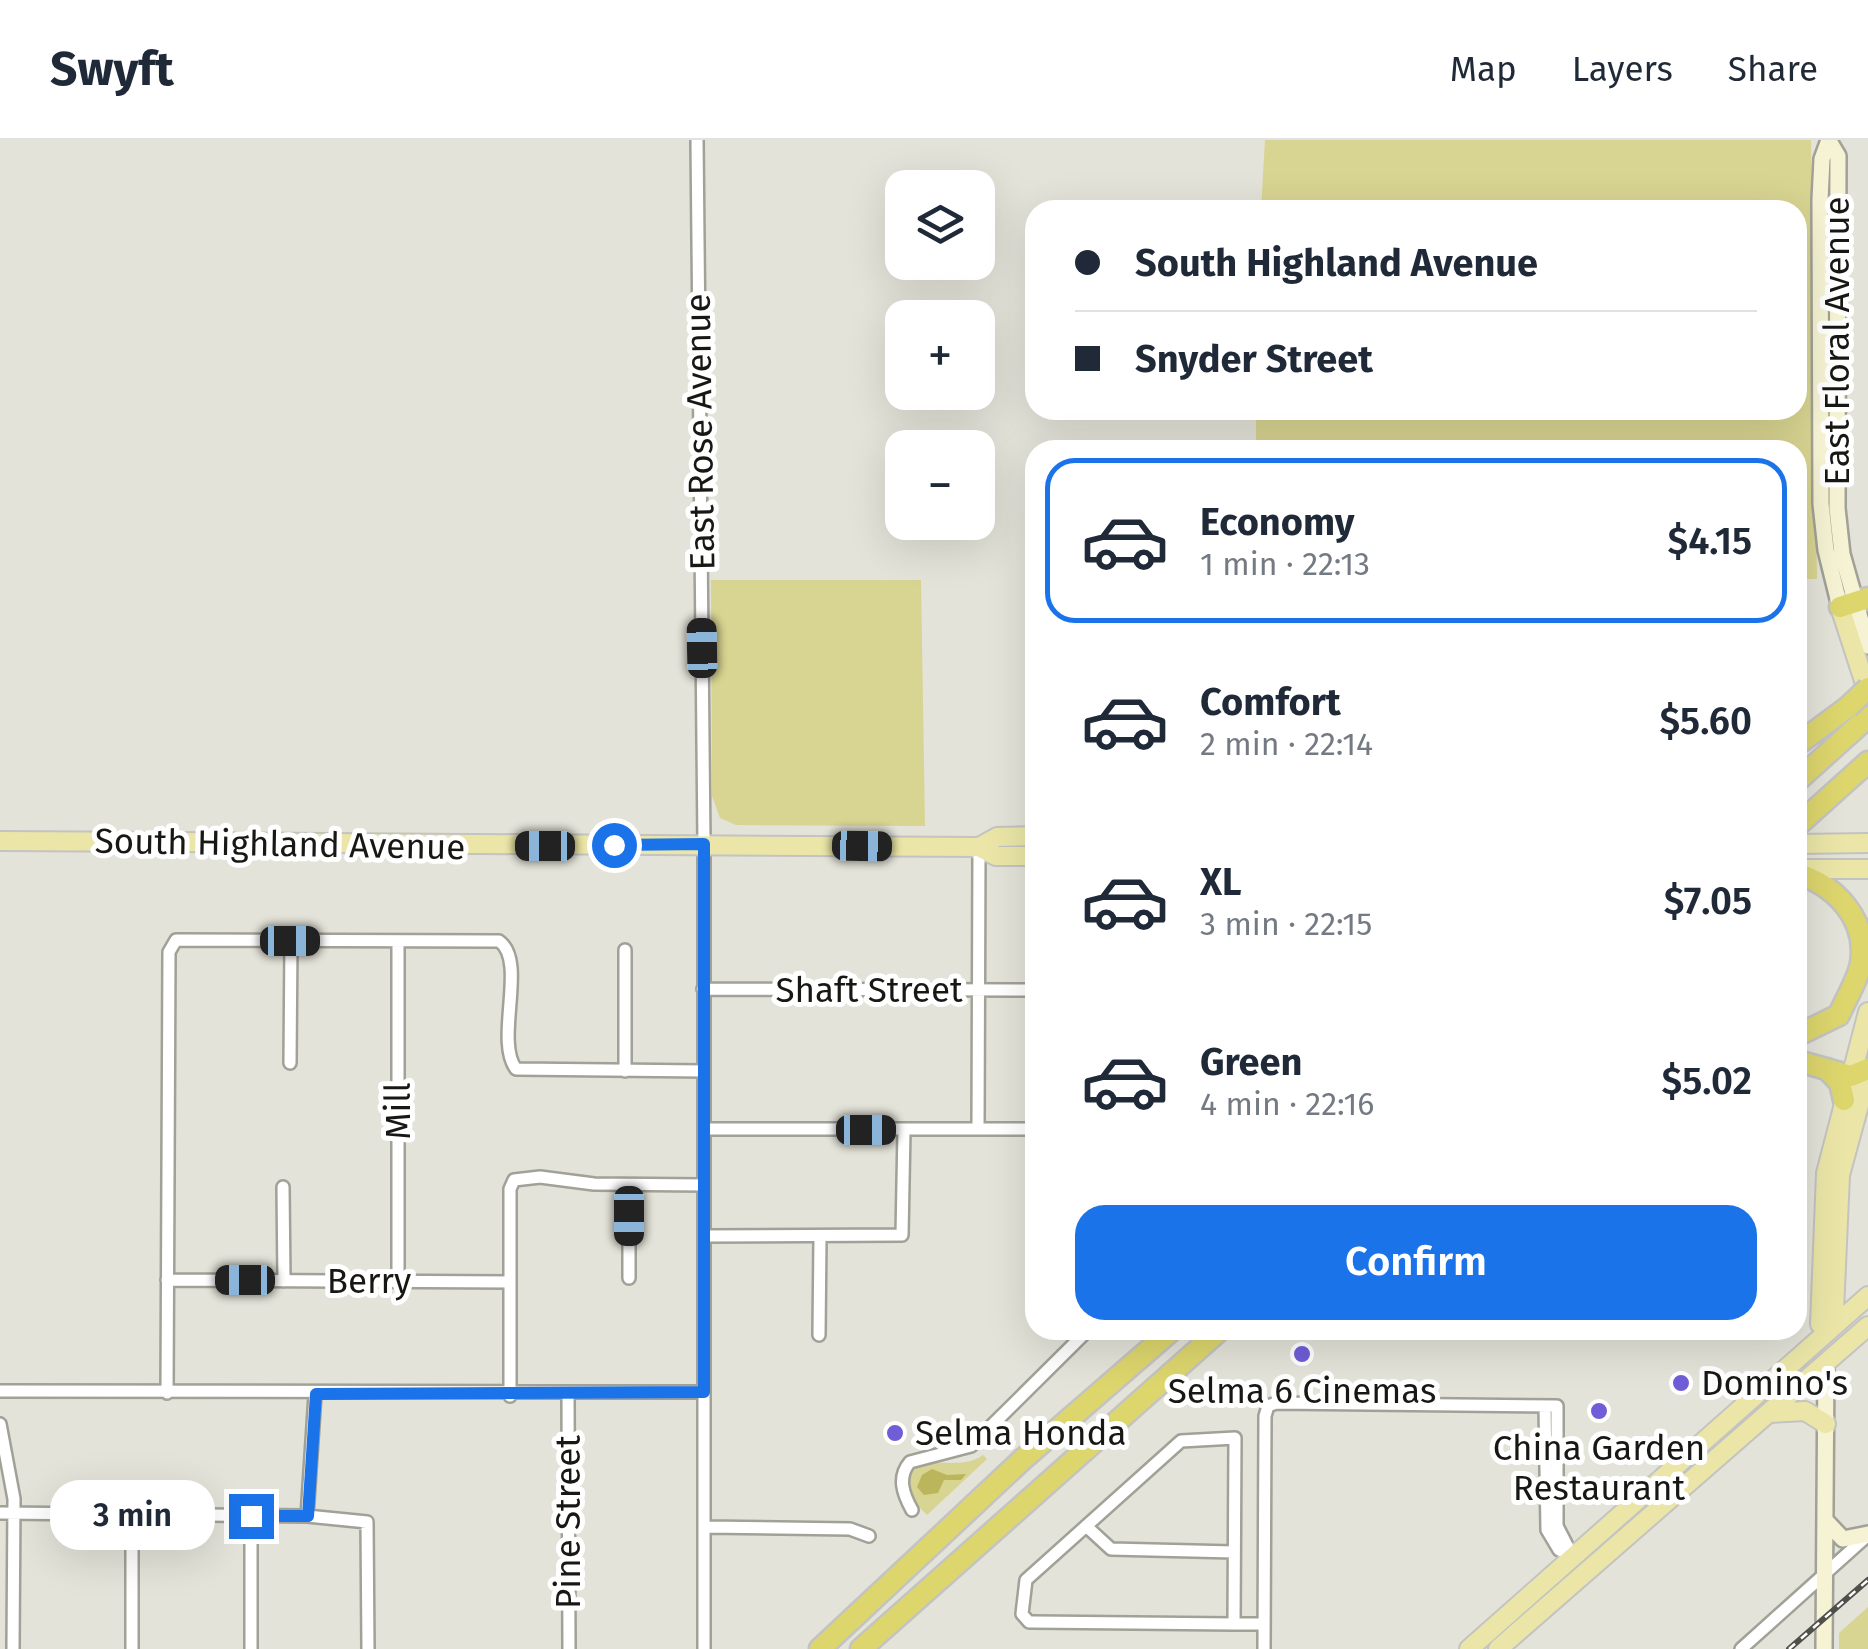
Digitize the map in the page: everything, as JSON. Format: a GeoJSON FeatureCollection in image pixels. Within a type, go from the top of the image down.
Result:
{"type":"FeatureCollection","features":[{"type":"Feature","properties":{"kind":"highway"},"geometry":{"type":"LineString","coordinates":[[1807,770],[1858,716],[1868,690]]}},
{"type":"Feature","properties":{"kind":"highway"},"geometry":{"type":"LineString","coordinates":[[1807,740],[1858,716]]}},
{"type":"Feature","properties":{"kind":"highway"},"geometry":{"type":"LineString","coordinates":[[1807,817],[1867,763]]}},
{"type":"Feature","properties":{"kind":"highway"},"geometry":{"type":"LineString","coordinates":[[1807,875],[1826,882],[1845,900],[1862,943],[1862,962],[1839,1014]]}},
{"type":"Feature","properties":{"kind":"highway"},"geometry":{"type":"LineString","coordinates":[[1807,1030],[1839,1014],[1868,974]]}},
{"type":"Feature","properties":{"kind":"highway"},"geometry":{"type":"LineString","coordinates":[[1807,1064],[1827,1070],[1862,1072]]}},
{"type":"Feature","properties":{"kind":"highway"},"geometry":{"type":"LineString","coordinates":[[1827,1070],[1840,1084],[1844,1100]]}},
{"type":"Feature","properties":{"kind":"highway"},"geometry":{"type":"LineString","coordinates":[[820,1649],[1146,1340]]}},
{"type":"Feature","properties":{"kind":"highway"},"geometry":{"type":"LineString","coordinates":[[1022,1460],[1160,1340]]}},
{"type":"Feature","properties":{"kind":"highway"},"geometry":{"type":"LineString","coordinates":[[861,1649],[1209,1340]]}},
{"type":"Feature","properties":{"kind":"main road"},"geometry":{"type":"LineString","coordinates":[[1854,603],[1868,690]]}},
{"type":"Feature","properties":{"kind":"main road","name":"South Highland Avenue"},"geometry":{"type":"LineString","coordinates":[[980,847],[996,836],[1025,836]]}},
{"type":"Feature","properties":{"kind":"main road","name":"South Highland Avenue"},"geometry":{"type":"LineString","coordinates":[[0,841],[980,847],[996,856],[1025,856]]}},
{"type":"Feature","properties":{"kind":"main road"},"geometry":{"type":"LineString","coordinates":[[1807,844],[1868,843]]}},
{"type":"Feature","properties":{"kind":"main road"},"geometry":{"type":"LineString","coordinates":[[1807,871],[1868,869]]}},
{"type":"Feature","properties":{"kind":"main road"},"geometry":{"type":"LineString","coordinates":[[1826,1363],[1827,1330],[1834,1311],[1840,1175],[1862,1072],[1868,1012]]}},
{"type":"Feature","properties":{"kind":"main road"},"geometry":{"type":"LineString","coordinates":[[1827,1330],[1820,1324],[1822,1199],[1844,1100],[1862,1072]]}},
{"type":"Feature","properties":{"kind":"main road"},"geometry":{"type":"LineString","coordinates":[[1834,1275],[1844,1293],[1868,1295]]}},
{"type":"Feature","properties":{"kind":"main road"},"geometry":{"type":"LineString","coordinates":[[1469,1649],[1868,1295]]}},
{"type":"Feature","properties":{"kind":"main road"},"geometry":{"type":"LineString","coordinates":[[1498,1649],[1868,1326]]}},
{"type":"Feature","properties":{"kind":"main road"},"geometry":{"type":"LineString","coordinates":[[1710,1461],[1716,1442],[1740,1420],[1756,1395]]}},
{"type":"Feature","properties":{"kind":"main road"},"geometry":{"type":"LineString","coordinates":[[1769,1413],[1800,1410],[1826,1424]]}},
{"type":"Feature","properties":{"kind":"main road"},"geometry":{"type":"LineString","coordinates":[[1650,1514],[1651,1502],[1694,1463],[1695,1449]]}},
{"type":"Feature","properties":{"kind":"main road"},"geometry":{"type":"LineString","coordinates":[[1480,1649],[1494,1627]]}},
{"type":"Feature","properties":{"kind":"street","name":"East Rose Avenue"},"geometry":{"type":"LineString","coordinates":[[697,140],[704,844],[704,1649]]}},
{"type":"Feature","properties":{"kind":"street","name":"East Floral Avenue"},"geometry":{"type":"LineString","coordinates":[[1829,140],[1838,156],[1837,508],[1854,603],[1868,646]]}},
{"type":"Feature","properties":{"kind":"street"},"geometry":{"type":"LineString","coordinates":[[978,1128],[980,847]]}},
{"type":"Feature","properties":{"kind":"street"},"geometry":{"type":"LineString","coordinates":[[167,1393],[170,946],[181,939],[504,944],[510,962],[509,1052],[516,1069],[704,1071]]}},
{"type":"Feature","properties":{"kind":"street"},"geometry":{"type":"LineString","coordinates":[[290,941],[290,1063]]}},
{"type":"Feature","properties":{"kind":"street","name":"Mill"},"geometry":{"type":"LineString","coordinates":[[398,941],[398,1282]]}},
{"type":"Feature","properties":{"kind":"street"},"geometry":{"type":"LineString","coordinates":[[625,950],[625,1070]]}},
{"type":"Feature","properties":{"kind":"street","name":"Shaft Street"},"geometry":{"type":"LineString","coordinates":[[704,988],[1025,990]]}},
{"type":"Feature","properties":{"kind":"street"},"geometry":{"type":"LineString","coordinates":[[704,1129],[1025,1129]]}},
{"type":"Feature","properties":{"kind":"street"},"geometry":{"type":"LineString","coordinates":[[704,1236],[902,1235],[904,1130]]}},
{"type":"Feature","properties":{"kind":"street"},"geometry":{"type":"LineString","coordinates":[[510,1396],[510,1189],[514,1180],[540,1177],[629,1186],[704,1185]]}},
{"type":"Feature","properties":{"kind":"street"},"geometry":{"type":"LineString","coordinates":[[283,1186],[284,1281]]}},
{"type":"Feature","properties":{"kind":"street"},"geometry":{"type":"LineString","coordinates":[[628,1278],[629,1186]]}},
{"type":"Feature","properties":{"kind":"street"},"geometry":{"type":"LineString","coordinates":[[819,1335],[820,1237]]}},
{"type":"Feature","properties":{"kind":"street","name":"Berry"},"geometry":{"type":"LineString","coordinates":[[166,1280],[510,1282]]}},
{"type":"Feature","properties":{"kind":"street"},"geometry":{"type":"LineString","coordinates":[[912,1510],[902,1480],[910,1462],[971,1446],[1078,1340]]}},
{"type":"Feature","properties":{"kind":"street"},"geometry":{"type":"LineString","coordinates":[[1824,1649],[1826,1363]]}},
{"type":"Feature","properties":{"kind":"street"},"geometry":{"type":"LineString","coordinates":[[0,1391],[510,1396],[704,1392]]}},
{"type":"Feature","properties":{"kind":"street"},"geometry":{"type":"LineString","coordinates":[[308,1516],[316,1394]]}},
{"type":"Feature","properties":{"kind":"street","name":"Pine Street"},"geometry":{"type":"LineString","coordinates":[[568,1395],[569,1649]]}},
{"type":"Feature","properties":{"kind":"street"},"geometry":{"type":"LineString","coordinates":[[1264,1649],[1264,1416],[1268,1406],[1546,1406],[1547,1530],[1558,1550],[1573,1556],[1582,1574]]}},
{"type":"Feature","properties":{"kind":"street"},"geometry":{"type":"LineString","coordinates":[[0,1424],[12,1476],[7,1514],[13,1649]]}},
{"type":"Feature","properties":{"kind":"street"},"geometry":{"type":"LineString","coordinates":[[1234,1624],[1235,1438],[1185,1439],[1022,1586],[1021,1608],[1026,1620],[1234,1624],[1264,1624]]}},
{"type":"Feature","properties":{"kind":"street"},"geometry":{"type":"LineString","coordinates":[[7,1514],[308,1516],[367,1522],[368,1649]]}},
{"type":"Feature","properties":{"kind":"street"},"geometry":{"type":"LineString","coordinates":[[132,1514],[132,1649]]}},
{"type":"Feature","properties":{"kind":"street"},"geometry":{"type":"LineString","coordinates":[[251,1516],[251,1649]]}},
{"type":"Feature","properties":{"kind":"street"},"geometry":{"type":"LineString","coordinates":[[1825,1520],[1843,1539],[1868,1535]]}},
{"type":"Feature","properties":{"kind":"street"},"geometry":{"type":"LineString","coordinates":[[1086,1526],[1104,1545],[1115,1550],[1234,1552]]}},
{"type":"Feature","properties":{"kind":"street"},"geometry":{"type":"LineString","coordinates":[[705,1527],[850,1529],[868,1536]]}},
{"type":"Feature","properties":{"kind":"street"},"geometry":{"type":"LineString","coordinates":[[1741,1649],[1868,1535]]}},
{"type":"Feature","properties":{"kind":"shaded area"},"geometry":{"type":"Polygon","coordinates":[[[1265,140],[1811,140],[1817,579],[1807,579],[1807,440],[1256,440],[1256,420],[1807,420],[1807,200],[1262,200],[1265,140]]]}},
{"type":"Feature","properties":{"kind":"shaded area"},"geometry":{"type":"Polygon","coordinates":[[[711,580],[921,580],[925,826],[736,825],[720,818],[712,796],[711,580]]]}},
{"type":"Feature","properties":{"kind":"shaded area"},"geometry":{"type":"Polygon","coordinates":[[[983,1455],[987,1459],[927,1515],[906,1494],[906,1473],[915,1467],[964,1462],[983,1455]]]}},
{"type":"Feature","properties":{"kind":"shaded area"},"geometry":{"type":"Polygon","coordinates":[[[932,1469],[947,1475],[966,1474],[961,1480],[944,1480],[938,1493],[924,1495],[917,1487],[922,1475],[932,1469]]]}},
{"type":"Feature","properties":{"kind":"shaded area"},"geometry":{"type":"Polygon","coordinates":[[[1868,1607],[1868,1649],[1839,1649],[1839,1633],[1868,1607]]]}},
{"type":"Feature","properties":{"kind":"railway"},"geometry":{"type":"LineString","coordinates":[[1789,1649],[1868,1580]]}},
{"type":"Feature","properties":{"kind":"place","name":"Selma 6 Cinemas"},"geometry":{"type":"Point","coordinates":[1302,1354]}},
{"type":"Feature","properties":{"kind":"place","name":"Domino's"},"geometry":{"type":"Point","coordinates":[1681,1383]}},
{"type":"Feature","properties":{"kind":"place","name":"China Garden Restaurant"},"geometry":{"type":"Point","coordinates":[1599,1411]}},
{"type":"Feature","properties":{"kind":"place","name":"Selma Honda"},"geometry":{"type":"Point","coordinates":[895,1433]}},
{"type":"Feature","properties":{"kind":"route"},"geometry":{"type":"LineString","coordinates":[[251,1516],[308,1516],[316,1394],[704,1392],[704,844],[614,845]]}}]}
